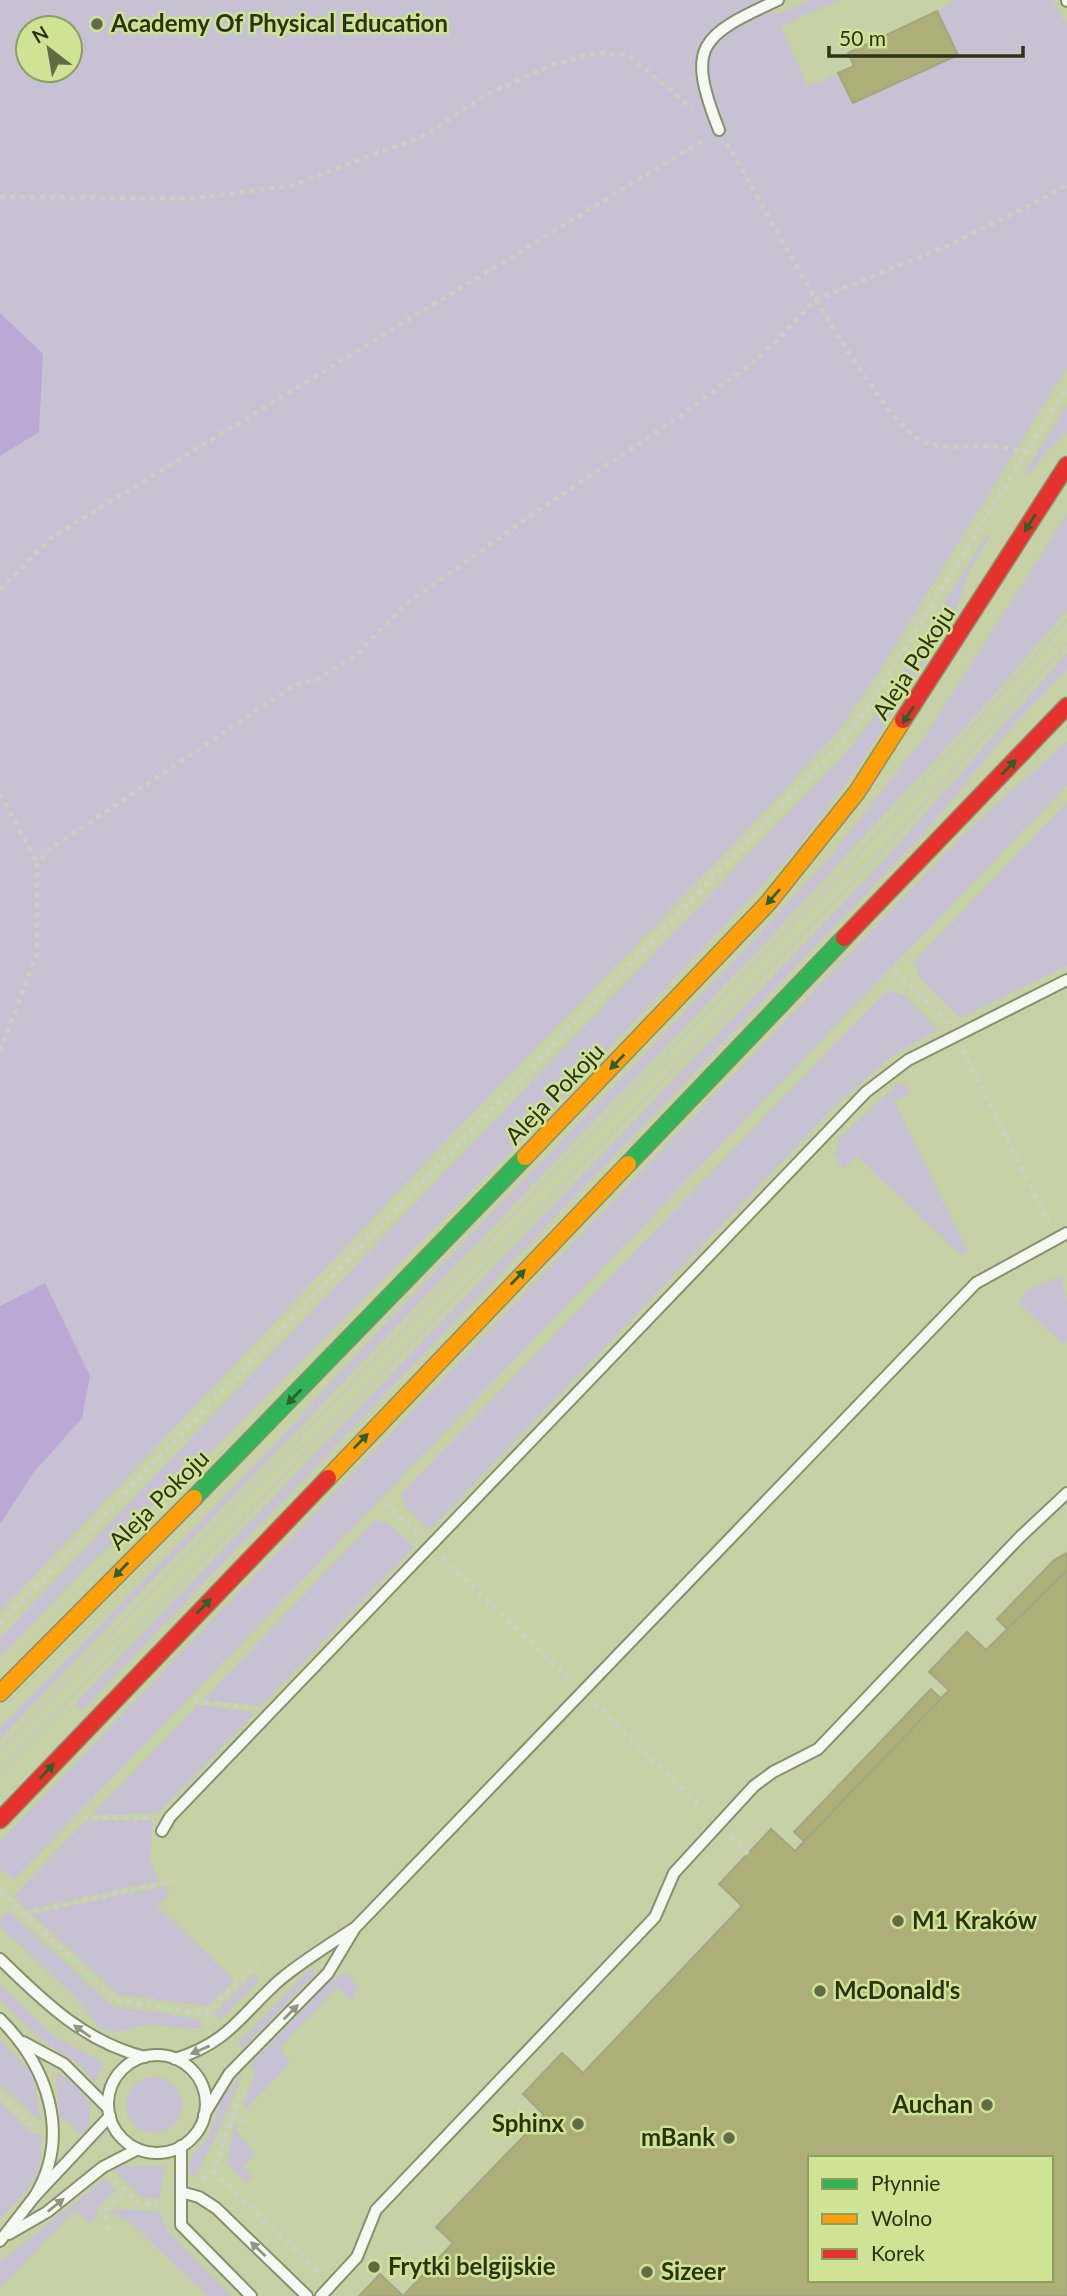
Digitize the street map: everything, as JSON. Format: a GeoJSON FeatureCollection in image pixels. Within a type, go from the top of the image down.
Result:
{"type":"FeatureCollection","features":[{"type":"Feature","properties":{"kind":"main road","name":"Aleja Pokoju"},"geometry":{"type":"LineString","coordinates":[[0,1693],[342,1348],[776,894],[857,792],[1067,465]]}},
{"type":"Feature","properties":{"kind":"main road"},"geometry":{"type":"LineString","coordinates":[[0,1820],[1067,706]]}},
{"type":"Feature","properties":{"kind":"lane"},"geometry":{"type":"LineString","coordinates":[[719,130],[702,86],[702,55],[719,30],[778,0]]}},
{"type":"Feature","properties":{"kind":"lane"},"geometry":{"type":"LineString","coordinates":[[162,1831],[170,1817],[866,1092],[908,1060],[1067,980]]}},
{"type":"Feature","properties":{"kind":"lane"},"geometry":{"type":"LineString","coordinates":[[0,1958],[44,2001],[99,2042],[145,2057],[175,2059],[203,2050],[224,2037],[280,1980],[355,1928],[976,1283],[1067,1233]]}},
{"type":"Feature","properties":{"kind":"lane"},"geometry":{"type":"LineString","coordinates":[[320,2296],[357,2257],[376,2210],[654,1917],[674,1873],[709,1834],[754,1786],[772,1772],[818,1749],[1020,1537],[1067,1493]]}},
{"type":"Feature","properties":{"kind":"lane"},"geometry":{"type":"LineString","coordinates":[[0,2020],[21,2040],[64,2064],[109,2112],[120,2136],[138,2149],[159,2153],[181,2147],[197,2132],[229,2074],[328,1973],[355,1928]]}},
{"type":"Feature","properties":{"kind":"lane"},"geometry":{"type":"LineString","coordinates":[[21,2040],[44,2079],[51,2126],[49,2167],[35,2196]]}},
{"type":"Feature","properties":{"kind":"lane"},"geometry":{"type":"LineString","coordinates":[[2,2239],[35,2196],[109,2112],[110,2091],[117,2076],[129,2064],[145,2057]]}},
{"type":"Feature","properties":{"kind":"lane"},"geometry":{"type":"LineString","coordinates":[[175,2059],[187,2066],[198,2078],[204,2092],[204,2115]]}},
{"type":"Feature","properties":{"kind":"lane"},"geometry":{"type":"LineString","coordinates":[[181,2147],[178,2180],[181,2192],[178,2212],[181,2225],[251,2296]]}},
{"type":"Feature","properties":{"kind":"lane"},"geometry":{"type":"LineString","coordinates":[[2,2239],[47,2212],[103,2167],[138,2149]]}},
{"type":"Feature","properties":{"kind":"lane"},"geometry":{"type":"LineString","coordinates":[[181,2192],[199,2197],[216,2208],[307,2296]]}},
{"type":"Feature","properties":{"kind":"path"},"geometry":{"type":"LineString","coordinates":[[0,197],[195,198],[290,186],[422,136],[488,93],[552,65],[596,53],[628,55],[719,130],[853,362],[910,435],[926,443],[961,449],[995,447],[1026,452]]}},
{"type":"Feature","properties":{"kind":"path"},"geometry":{"type":"LineString","coordinates":[[0,590],[52,537],[719,130]]}},
{"type":"Feature","properties":{"kind":"path"},"geometry":{"type":"LineString","coordinates":[[37,863],[53,847],[296,684],[316,680],[355,656],[404,606],[537,511],[679,417],[758,359],[817,299],[949,244],[1050,195],[1067,184]]}},
{"type":"Feature","properties":{"kind":"path"},"geometry":{"type":"LineString","coordinates":[[1,1622],[831,754],[858,721],[900,656],[1067,387]]}},
{"type":"Feature","properties":{"kind":"path"},"geometry":{"type":"LineString","coordinates":[[0,794],[37,863],[37,954],[0,1051]]}},
{"type":"Feature","properties":{"kind":"path"},"geometry":{"type":"LineString","coordinates":[[895,972],[950,1024]]}},
{"type":"Feature","properties":{"kind":"path"},"geometry":{"type":"LineString","coordinates":[[961,1046],[1051,1227]]}},
{"type":"Feature","properties":{"kind":"path"},"geometry":{"type":"LineString","coordinates":[[385,1503],[421,1539]]}},
{"type":"Feature","properties":{"kind":"path"},"geometry":{"type":"LineString","coordinates":[[439,1555],[573,1682]]}},
{"type":"Feature","properties":{"kind":"path"},"geometry":{"type":"LineString","coordinates":[[591,1700],[703,1809]]}},
{"type":"Feature","properties":{"kind":"path"},"geometry":{"type":"LineString","coordinates":[[194,1702],[274,1710]]}},
{"type":"Feature","properties":{"kind":"path"},"geometry":{"type":"LineString","coordinates":[[83,1818],[170,1817]]}},
{"type":"Feature","properties":{"kind":"path"},"geometry":{"type":"LineString","coordinates":[[730,1836],[748,1854]]}},
{"type":"Feature","properties":{"kind":"path"},"geometry":{"type":"LineString","coordinates":[[23,1914],[176,1880]]}},
{"type":"Feature","properties":{"kind":"path"},"geometry":{"type":"LineString","coordinates":[[0,1891],[116,2000],[205,2014],[213,2024]]}},
{"type":"Feature","properties":{"kind":"path"},"geometry":{"type":"LineString","coordinates":[[205,2014],[260,1961]]}},
{"type":"Feature","properties":{"kind":"path"},"geometry":{"type":"LineString","coordinates":[[198,2183],[213,2171],[246,2083]]}},
{"type":"Feature","properties":{"kind":"path"},"geometry":{"type":"LineString","coordinates":[[0,2095],[35,2128],[39,2127]]}},
{"type":"Feature","properties":{"kind":"path"},"geometry":{"type":"LineString","coordinates":[[233,2113],[249,2126]]}},
{"type":"Feature","properties":{"kind":"path"},"geometry":{"type":"LineString","coordinates":[[213,2171],[323,2276]]}},
{"type":"Feature","properties":{"kind":"path"},"geometry":{"type":"LineString","coordinates":[[109,2173],[140,2205],[159,2205]]}},
{"type":"Feature","properties":{"kind":"path"},"geometry":{"type":"LineString","coordinates":[[108,2230],[105,2210],[126,2191]]}},
{"type":"Feature","properties":{"kind":"shaded area"},"geometry":{"type":"Polygon","coordinates":[[[0,0],[768,0],[776,15],[809,0],[838,0],[781,26],[808,87],[838,73],[853,103],[958,55],[937,11],[955,0],[1053,0],[1067,24],[1067,367],[878,673],[837,733],[735,843],[469,1117],[0,1612],[0,456],[39,432],[43,355],[0,313],[0,0]]]}},
{"type":"Feature","properties":{"kind":"shaded area"},"geometry":{"type":"Polygon","coordinates":[[[0,313],[43,354],[39,432],[0,456],[0,313]]]}},
{"type":"Feature","properties":{"kind":"shaded area"},"geometry":{"type":"Polygon","coordinates":[[[1067,404],[1067,432],[1041,458],[1030,475],[1025,472],[1067,404]]]}},
{"type":"Feature","properties":{"kind":"shaded area"},"geometry":{"type":"Polygon","coordinates":[[[1067,514],[1067,610],[978,713],[766,942],[0,1739],[0,1728],[266,1454],[366,1344],[754,940],[832,854],[926,735],[1067,514]]]}},
{"type":"Feature","properties":{"kind":"shaded area"},"geometry":{"type":"Polygon","coordinates":[[[987,534],[990,536],[970,570],[952,620],[855,772],[798,847],[531,1131],[182,1480],[88,1566],[0,1657],[0,1638],[851,747],[877,713],[987,534]]]}},
{"type":"Feature","properties":{"kind":"shaded area"},"geometry":{"type":"Polygon","coordinates":[[[1067,653],[1067,668],[1007,733],[927,830],[82,1710],[75,1704],[876,869],[1067,653]]]}},
{"type":"Feature","properties":{"kind":"shaded area"},"geometry":{"type":"Polygon","coordinates":[[[1067,741],[1067,785],[14,1880],[0,1868],[0,1842],[965,833],[1067,741]]]}},
{"type":"Feature","properties":{"kind":"shaded area"},"geometry":{"type":"Polygon","coordinates":[[[1067,802],[1067,966],[960,1018],[919,977],[915,961],[1067,802]]]}},
{"type":"Feature","properties":{"kind":"shaded area"},"geometry":{"type":"Polygon","coordinates":[[[886,991],[903,994],[938,1029],[893,1055],[839,1102],[430,1530],[405,1506],[401,1494],[886,991]]]}},
{"type":"Feature","properties":{"kind":"shaded area"},"geometry":{"type":"Polygon","coordinates":[[[899,1083],[906,1085],[910,1093],[894,1101],[967,1250],[962,1256],[857,1156],[842,1169],[838,1161],[836,1150],[840,1137],[899,1083]]]}},
{"type":"Feature","properties":{"kind":"shaded area"},"geometry":{"type":"Polygon","coordinates":[[[1061,1276],[1067,1304],[1067,1340],[1063,1344],[1019,1303],[1027,1290],[1061,1276]]]}},
{"type":"Feature","properties":{"kind":"shaded area"},"geometry":{"type":"Polygon","coordinates":[[[45,1283],[90,1376],[82,1418],[33,1473],[0,1524],[0,1306],[45,1283]]]}},
{"type":"Feature","properties":{"kind":"shaded area"},"geometry":{"type":"Polygon","coordinates":[[[375,1520],[388,1523],[414,1547],[261,1706],[203,1700],[375,1520]]]}},
{"type":"Feature","properties":{"kind":"shaded area"},"geometry":{"type":"Polygon","coordinates":[[[197,1706],[255,1713],[158,1813],[92,1815],[197,1706]]]}},
{"type":"Feature","properties":{"kind":"shaded area"},"geometry":{"type":"Polygon","coordinates":[[[85,1821],[153,1822],[150,1860],[159,1881],[27,1910],[13,1897],[85,1821]]]}},
{"type":"Feature","properties":{"kind":"shaded area"},"geometry":{"type":"Polygon","coordinates":[[[163,1886],[170,1892],[157,1906],[234,1980],[208,2006],[119,1995],[32,1914],[163,1886]]]}},
{"type":"Feature","properties":{"kind":"shaded area"},"geometry":{"type":"Polygon","coordinates":[[[8,1910],[112,2006],[199,2019],[201,2028],[150,2025],[113,2031],[100,2028],[76,1998],[0,1926],[0,1919],[8,1910]]]}},
{"type":"Feature","properties":{"kind":"shaded area"},"geometry":{"type":"Polygon","coordinates":[[[311,1968],[316,1973],[243,2048],[238,2043],[311,1968]]]}},
{"type":"Feature","properties":{"kind":"shaded area"},"geometry":{"type":"Polygon","coordinates":[[[255,1973],[258,1981],[220,2020],[214,2014],[255,1973]]]}},
{"type":"Feature","properties":{"kind":"shaded area"},"geometry":{"type":"Polygon","coordinates":[[[343,1974],[351,1977],[358,1988],[352,2000],[337,1987],[280,2047],[290,2063],[246,2109],[243,2105],[255,2074],[251,2064],[332,1979],[343,1974]]]}},
{"type":"Feature","properties":{"kind":"shaded area"},"geometry":{"type":"Polygon","coordinates":[[[0,1985],[57,2038],[103,2063],[95,2082],[80,2065],[43,2041],[0,2000],[0,1985]]]}},
{"type":"Feature","properties":{"kind":"shaded area"},"geometry":{"type":"Polygon","coordinates":[[[0,2039],[34,2076],[40,2121],[0,2085],[0,2039]]]}},
{"type":"Feature","properties":{"kind":"shaded area"},"geometry":{"type":"Polygon","coordinates":[[[56,2074],[72,2081],[90,2102],[89,2127],[82,2135],[67,2120],[60,2118],[56,2074]]]}},
{"type":"Feature","properties":{"kind":"shaded area"},"geometry":{"type":"Polygon","coordinates":[[[242,2075],[213,2142],[193,2178],[188,2168],[189,2160],[209,2136],[221,2099],[242,2075]]]}},
{"type":"Feature","properties":{"kind":"shaded area"},"geometry":{"type":"Polygon","coordinates":[[[154,2077],[165,2079],[174,2085],[180,2094],[180,2116],[174,2125],[165,2131],[154,2133],[143,2131],[134,2125],[128,2116],[126,2105],[128,2094],[134,2085],[143,2079],[154,2077]]]}},
{"type":"Feature","properties":{"kind":"shaded area"},"geometry":{"type":"Polygon","coordinates":[[[0,2103],[33,2134],[41,2134],[41,2149],[37,2172],[27,2191],[0,2219],[0,2103]]]}},
{"type":"Feature","properties":{"kind":"shaded area"},"geometry":{"type":"Polygon","coordinates":[[[235,2122],[239,2125],[235,2130],[255,2154],[243,2167],[253,2177],[247,2183],[227,2163],[235,2122]]]}},
{"type":"Feature","properties":{"kind":"shaded area"},"geometry":{"type":"Polygon","coordinates":[[[120,2166],[165,2166],[159,2199],[142,2198],[115,2170],[120,2166]]]}},
{"type":"Feature","properties":{"kind":"shaded area"},"geometry":{"type":"Polygon","coordinates":[[[105,2179],[116,2191],[97,2208],[98,2217],[89,2223],[75,2210],[0,2288],[0,2262],[105,2179]]]}},
{"type":"Feature","properties":{"kind":"shaded area"},"geometry":{"type":"Polygon","coordinates":[[[113,2209],[159,2211],[168,2232],[231,2296],[208,2296],[129,2221],[111,2214],[113,2209]]]}},
{"type":"Feature","properties":{"kind":"building"},"geometry":{"type":"Polygon","coordinates":[[[937,11],[958,55],[853,103],[838,73],[854,66],[848,53],[937,11]]]}},
{"type":"Feature","properties":{"kind":"building"},"geometry":{"type":"Polygon","coordinates":[[[1067,1553],[1067,1570],[1007,1629],[997,1619],[1054,1560],[1067,1553]]]}},
{"type":"Feature","properties":{"kind":"building","name":"M1 Kraków"},"geometry":{"type":"Polygon","coordinates":[[[1067,1570],[1067,2296],[403,2296],[453,2243],[436,2227],[544,2115],[523,2094],[562,2053],[583,2073],[742,1906],[719,1884],[771,1829],[795,1851],[949,1690],[929,1672],[967,1632],[986,1650],[1067,1570]]]}},
{"type":"Feature","properties":{"kind":"building"},"geometry":{"type":"Polygon","coordinates":[[[931,1689],[941,1699],[804,1841],[794,1832],[931,1689]]]}},
{"type":"Feature","properties":{"kind":"building"},"geometry":{"type":"Polygon","coordinates":[[[380,2274],[403,2296],[359,2296],[380,2274]]]}},
{"type":"Feature","properties":{"kind":"tram line"},"geometry":{"type":"LineString","coordinates":[[0,1750],[861,852],[1067,620]]}},
{"type":"Feature","properties":{"kind":"tram line"},"geometry":{"type":"LineString","coordinates":[[0,1772],[871,863],[1067,643]]}},
{"type":"Feature","properties":{"kind":"traffic: fast"},"geometry":{"type":"LineString","coordinates":[[628,1164],[844,938]]}},
{"type":"Feature","properties":{"kind":"traffic: fast"},"geometry":{"type":"LineString","coordinates":[[194,1498],[525,1157]]}},
{"type":"Feature","properties":{"kind":"traffic: slow"},"geometry":{"type":"LineString","coordinates":[[525,1157],[768,903],[857,792],[903,720]]}},
{"type":"Feature","properties":{"kind":"traffic: slow"},"geometry":{"type":"LineString","coordinates":[[328,1478],[628,1164]]}},
{"type":"Feature","properties":{"kind":"traffic: slow"},"geometry":{"type":"LineString","coordinates":[[0,1693],[194,1498]]}},
{"type":"Feature","properties":{"kind":"traffic: jam"},"geometry":{"type":"LineString","coordinates":[[903,720],[1067,465]]}},
{"type":"Feature","properties":{"kind":"traffic: jam"},"geometry":{"type":"LineString","coordinates":[[844,938],[1067,706]]}},
{"type":"Feature","properties":{"kind":"traffic: jam"},"geometry":{"type":"LineString","coordinates":[[0,1820],[328,1478]]}},
{"type":"Feature","properties":{"kind":"place","name":"Academy Of Physical Education"},"geometry":{"type":"Point","coordinates":[97,24]}},
{"type":"Feature","properties":{"kind":"place","name":"M1 Kraków"},"geometry":{"type":"Point","coordinates":[898,1921]}},
{"type":"Feature","properties":{"kind":"place","name":"McDonald's"},"geometry":{"type":"Point","coordinates":[820,1991]}},
{"type":"Feature","properties":{"kind":"place","name":"Auchan"},"geometry":{"type":"Point","coordinates":[987,2105]}},
{"type":"Feature","properties":{"kind":"place","name":"Sphinx"},"geometry":{"type":"Point","coordinates":[578,2124]}},
{"type":"Feature","properties":{"kind":"place","name":"mBank"},"geometry":{"type":"Point","coordinates":[729,2138]}},
{"type":"Feature","properties":{"kind":"place","name":"Frytki belgijskie"},"geometry":{"type":"Point","coordinates":[374,2267]}},
{"type":"Feature","properties":{"kind":"place","name":"Sizeer"},"geometry":{"type":"Point","coordinates":[647,2272]}}]}
